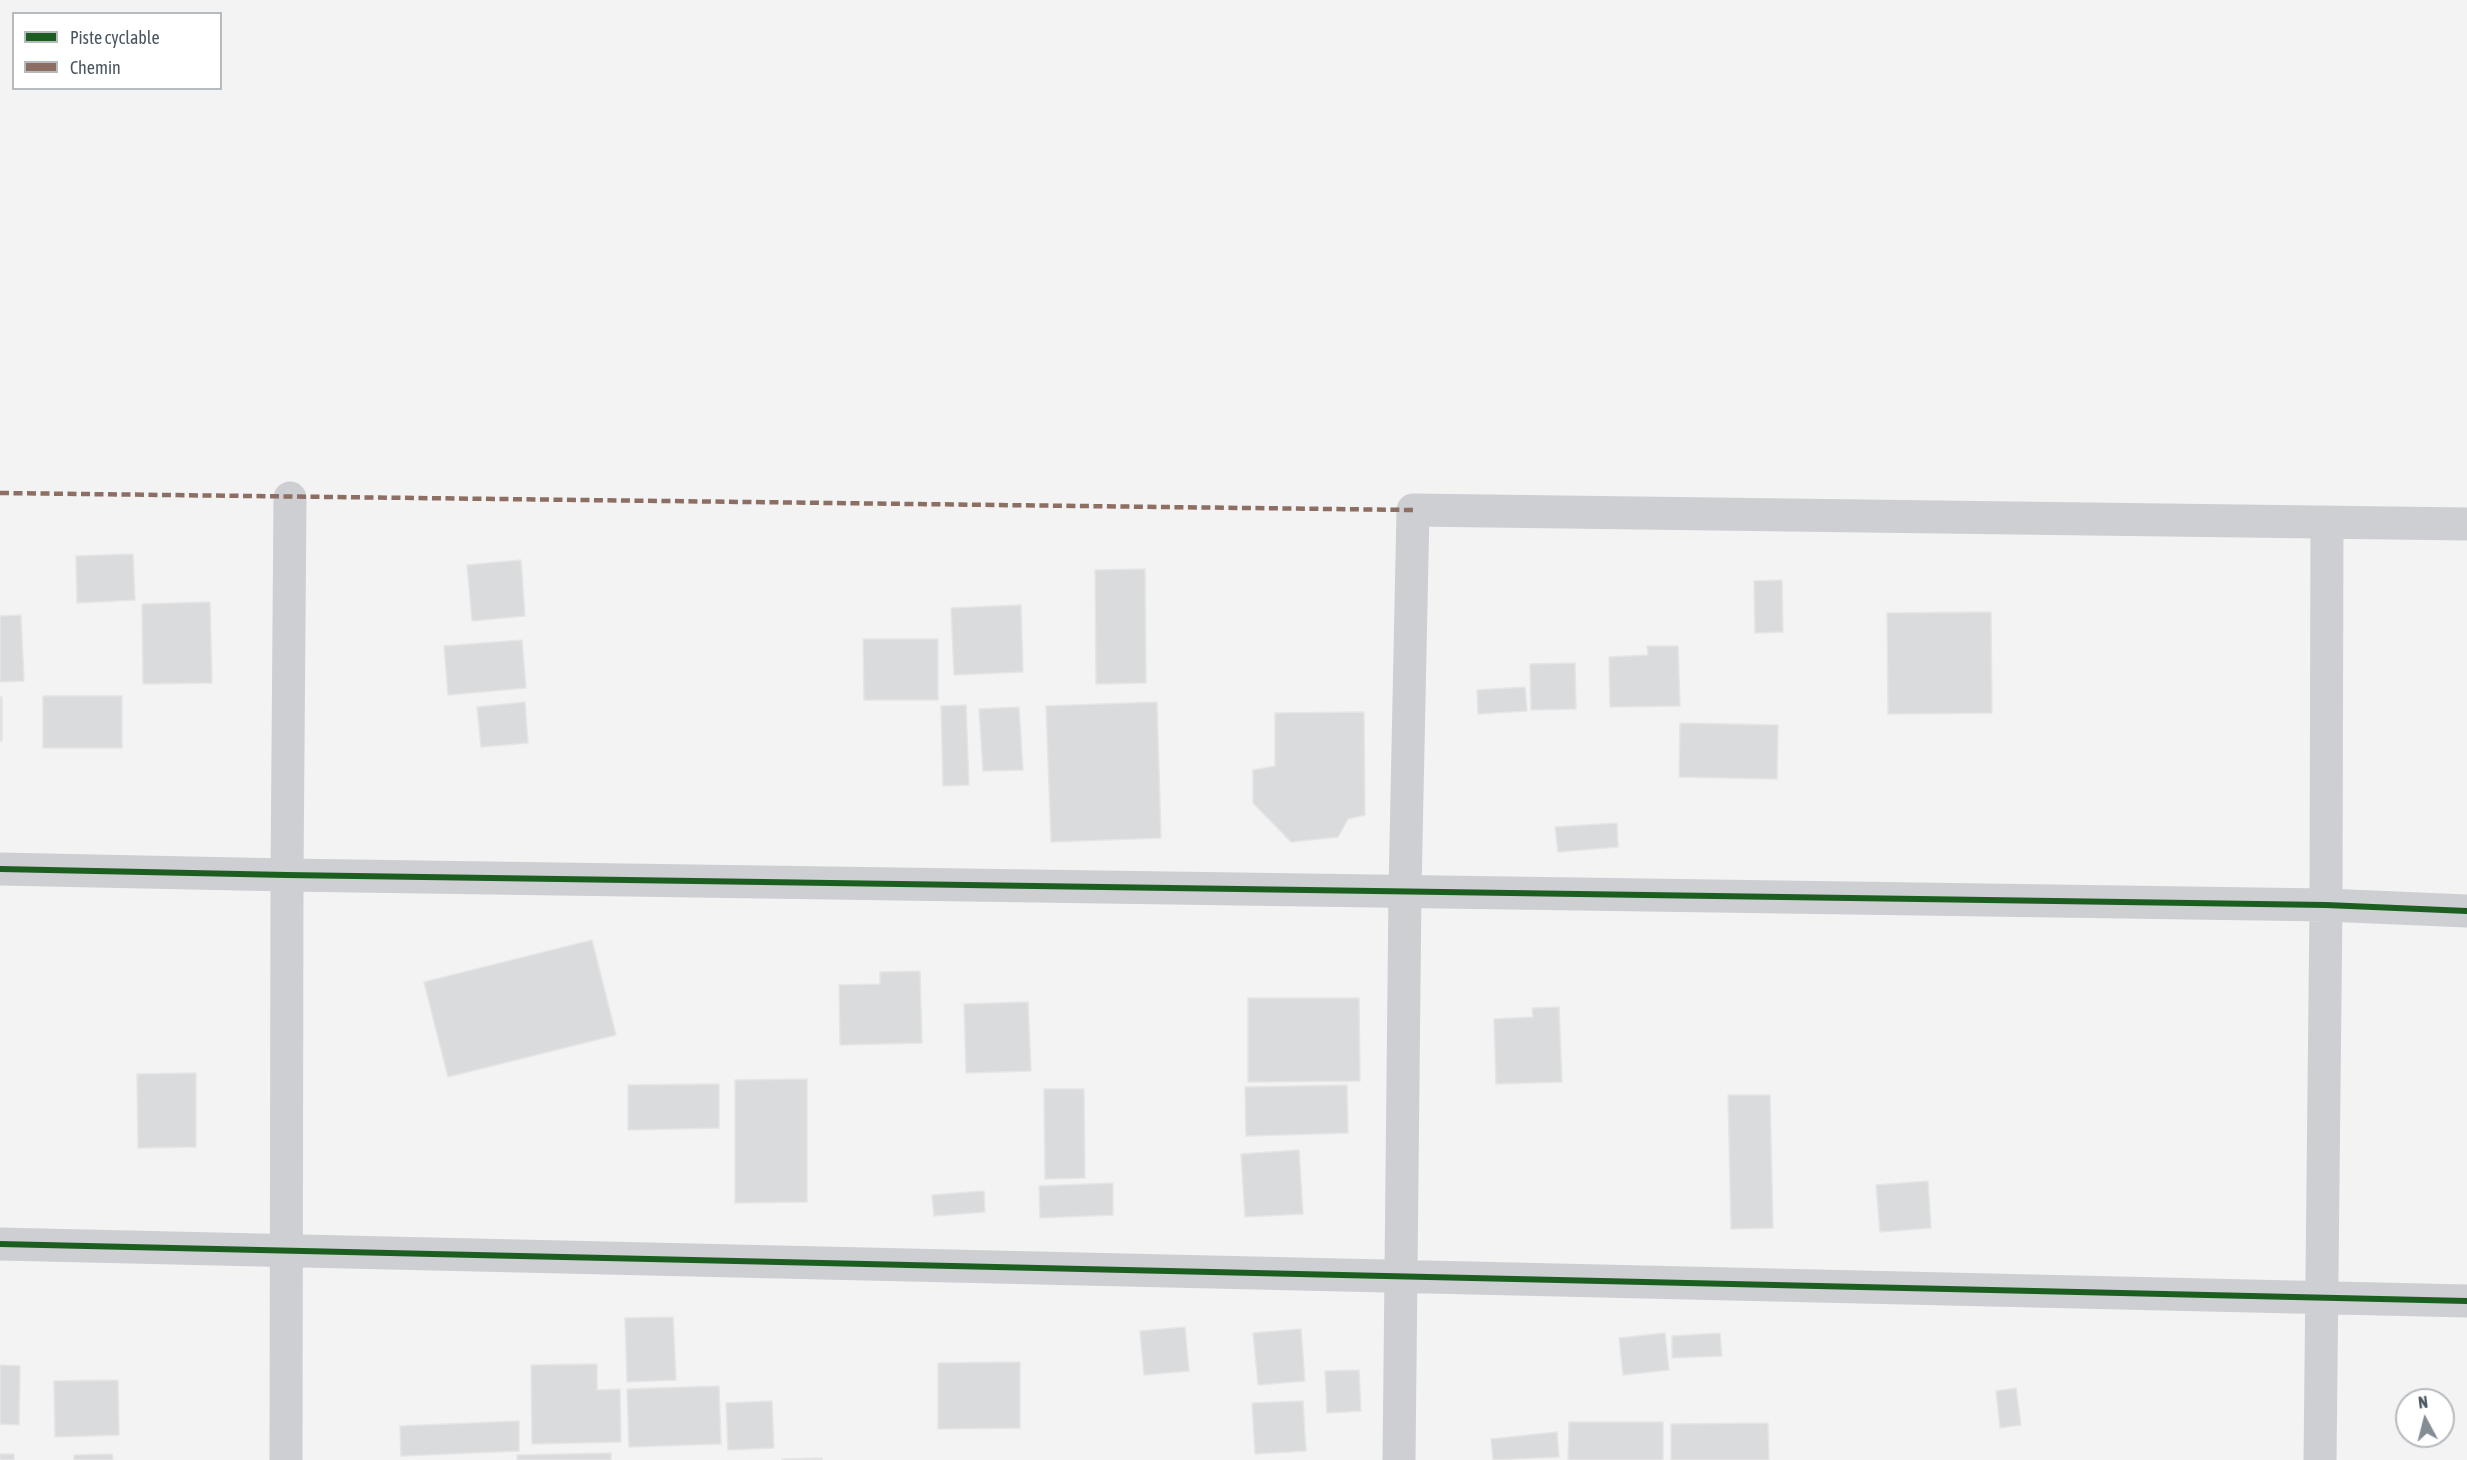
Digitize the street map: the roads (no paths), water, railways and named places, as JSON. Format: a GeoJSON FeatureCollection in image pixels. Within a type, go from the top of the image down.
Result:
{"type":"FeatureCollection","features":[{"type":"Feature","properties":{"kind":"street"},"geometry":{"type":"LineString","coordinates":[[286,1460],[290,498]]}},
{"type":"Feature","properties":{"kind":"street"},"geometry":{"type":"LineString","coordinates":[[1399,1460],[1405,890],[1413,510],[2467,524]]}},
{"type":"Feature","properties":{"kind":"street"},"geometry":{"type":"LineString","coordinates":[[2320,1460],[2326,905],[2327,522]]}},
{"type":"Feature","properties":{"kind":"street"},"geometry":{"type":"LineString","coordinates":[[0,869],[2326,905],[2467,911]]}},
{"type":"Feature","properties":{"kind":"street"},"geometry":{"type":"LineString","coordinates":[[0,1244],[2467,1301]]}}]}
